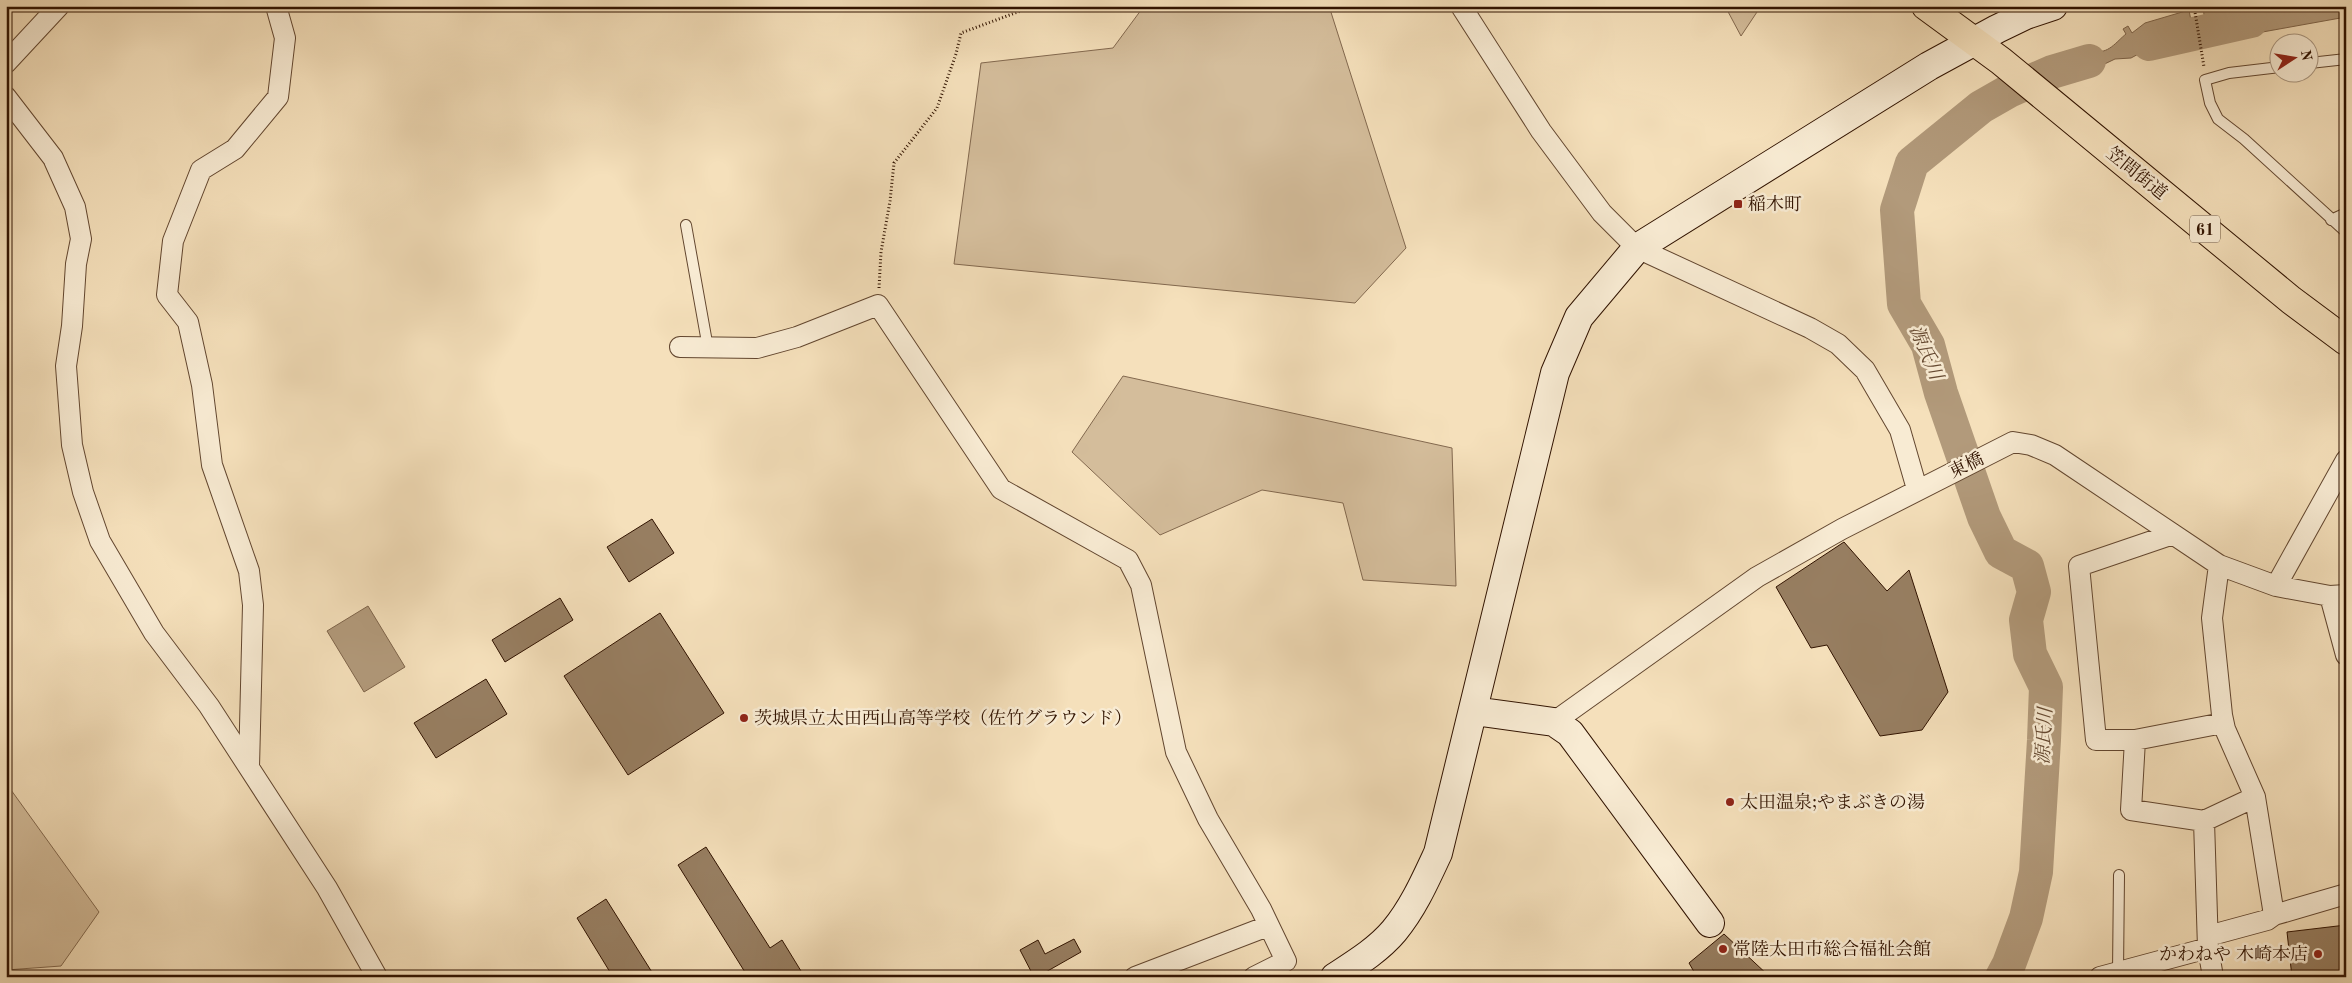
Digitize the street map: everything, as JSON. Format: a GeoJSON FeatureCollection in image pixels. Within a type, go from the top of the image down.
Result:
{"type":"FeatureCollection","features":[{"type":"Feature","properties":{"kind":"main road","name":"笠間街道"},"geometry":{"type":"LineString","coordinates":[[1926,6],[2001,61],[2291,300],[2346,341]]}},
{"type":"Feature","properties":{"kind":"street"},"geometry":{"type":"LineString","coordinates":[[6,63],[59,6]]}},
{"type":"Feature","properties":{"kind":"street"},"geometry":{"type":"LineString","coordinates":[[249,767],[253,606],[249,571],[212,465],[202,385],[188,322],[167,295],[173,241],[201,170],[235,149],[278,98],[285,38],[276,6]]}},
{"type":"Feature","properties":{"kind":"street"},"geometry":{"type":"LineString","coordinates":[[1461,6],[1541,131],[1602,213],[1637,248],[1810,328],[1838,344],[1865,370],[1900,430],[1925,485]]}},
{"type":"Feature","properties":{"kind":"street"},"geometry":{"type":"LineString","coordinates":[[1335,977],[1365,957],[1393,933],[1416,900],[1438,853],[1556,373],[1579,317],[1637,248],[1929,66],[2026,15],[2053,6]]}},
{"type":"Feature","properties":{"kind":"street"},"geometry":{"type":"LineString","coordinates":[[6,96],[53,158],[75,207],[81,239],[76,264],[72,326],[66,366],[72,445],[83,492],[100,541],[154,633],[209,706],[327,888],[377,977]]}},
{"type":"Feature","properties":{"kind":"street"},"geometry":{"type":"LineString","coordinates":[[680,347],[757,348],[797,337],[878,305],[1001,489],[1128,560],[1141,585],[1176,752],[1208,819],[1286,961],[1254,977]]}},
{"type":"Feature","properties":{"kind":"street","name":"東橋"},"geometry":{"type":"LineString","coordinates":[[1554,722],[1757,577],[1925,485],[2013,442],[2031,445],[2055,455],[2219,565],[2276,586],[2338,595]]}},
{"type":"Feature","properties":{"kind":"street"},"geometry":{"type":"LineString","coordinates":[[2276,586],[2346,460]]}},
{"type":"Feature","properties":{"kind":"street"},"geometry":{"type":"LineString","coordinates":[[2173,534],[2079,566],[2096,740],[2135,740],[2224,723]]}},
{"type":"Feature","properties":{"kind":"street"},"geometry":{"type":"LineString","coordinates":[[2219,565],[2212,618],[2224,723],[2254,797],[2274,915]]}},
{"type":"Feature","properties":{"kind":"street"},"geometry":{"type":"LineString","coordinates":[[2338,595],[2346,655]]}},
{"type":"Feature","properties":{"kind":"street"},"geometry":{"type":"LineString","coordinates":[[1474,711],[1554,722],[1570,733],[1710,923]]}},
{"type":"Feature","properties":{"kind":"street"},"geometry":{"type":"LineString","coordinates":[[2135,740],[2131,810],[2204,822],[2254,797]]}},
{"type":"Feature","properties":{"kind":"street"},"geometry":{"type":"LineString","coordinates":[[2204,822],[2208,942],[2213,977]]}},
{"type":"Feature","properties":{"kind":"street"},"geometry":{"type":"LineString","coordinates":[[2109,974],[2208,942],[2267,920],[2274,915],[2346,894]]}},
{"type":"Feature","properties":{"kind":"street"},"geometry":{"type":"LineString","coordinates":[[1135,977],[1268,926]]}},
{"type":"Feature","properties":{"kind":"lane"},"geometry":{"type":"LineString","coordinates":[[2320,61],[2346,59]]}},
{"type":"Feature","properties":{"kind":"lane"},"geometry":{"type":"LineString","coordinates":[[2270,67],[2229,73],[2205,80],[2210,103],[2218,119],[2244,139],[2346,232]]}},
{"type":"Feature","properties":{"kind":"lane"},"geometry":{"type":"LineString","coordinates":[[2331,220],[2346,213]]}},
{"type":"Feature","properties":{"kind":"lane"},"geometry":{"type":"LineString","coordinates":[[686,225],[708,348]]}},
{"type":"Feature","properties":{"kind":"lane"},"geometry":{"type":"LineString","coordinates":[[2109,974],[2119,875]]}},
{"type":"Feature","properties":{"kind":"path"},"geometry":{"type":"LineString","coordinates":[[878,305],[880,252],[890,201],[894,163],[937,108],[956,54],[961,33],[1034,6]]}},
{"type":"Feature","properties":{"kind":"path"},"geometry":{"type":"LineString","coordinates":[[2194,6],[2204,67]]}},
{"type":"Feature","properties":{"kind":"shaded area"},"geometry":{"type":"Polygon","coordinates":[[[1144,6],[1329,6],[1406,248],[1355,303],[954,264],[981,63],[1113,48],[1144,6]]]}},
{"type":"Feature","properties":{"kind":"shaded area"},"geometry":{"type":"Polygon","coordinates":[[[1725,6],[1761,6],[1741,36],[1725,6]]]}},
{"type":"Feature","properties":{"kind":"shaded area"},"geometry":{"type":"Polygon","coordinates":[[[2282,6],[2346,6],[2346,17],[2208,40],[2203,8],[2222,7],[2227,9],[2231,18],[2282,6]]]}},
{"type":"Feature","properties":{"kind":"shaded area"},"geometry":{"type":"Polygon","coordinates":[[[2189,10],[2195,43],[2144,51],[2131,58],[2115,59],[2092,70],[2069,74],[2053,81],[2037,68],[2062,64],[2074,52],[2088,57],[2094,50],[2103,51],[2112,47],[2126,34],[2123,29],[2128,26],[2132,33],[2145,23],[2189,10]]]}},
{"type":"Feature","properties":{"kind":"shaded area"},"geometry":{"type":"Polygon","coordinates":[[[1123,376],[1452,448],[1456,586],[1363,580],[1343,503],[1262,490],[1160,535],[1072,452],[1123,376]]]}},
{"type":"Feature","properties":{"kind":"shaded area"},"geometry":{"type":"Polygon","coordinates":[[[368,606],[405,667],[364,692],[327,631],[368,606]]]}},
{"type":"Feature","properties":{"kind":"shaded area"},"geometry":{"type":"Polygon","coordinates":[[[6,783],[99,912],[61,966],[6,970],[6,783]]]}},
{"type":"Feature","properties":{"kind":"building"},"geometry":{"type":"Polygon","coordinates":[[[652,519],[674,553],[629,582],[607,547],[652,519]]]}},
{"type":"Feature","properties":{"kind":"building"},"geometry":{"type":"Polygon","coordinates":[[[1844,542],[1887,591],[1909,570],[1948,692],[1922,730],[1880,736],[1827,645],[1811,648],[1776,587],[1844,542]]]}},
{"type":"Feature","properties":{"kind":"building"},"geometry":{"type":"Polygon","coordinates":[[[560,598],[573,620],[505,662],[492,640],[560,598]]]}},
{"type":"Feature","properties":{"kind":"building"},"geometry":{"type":"Polygon","coordinates":[[[660,613],[724,713],[628,775],[564,676],[660,613]]]}},
{"type":"Feature","properties":{"kind":"building"},"geometry":{"type":"Polygon","coordinates":[[[486,679],[507,714],[436,758],[414,723],[486,679]]]}},
{"type":"Feature","properties":{"kind":"building"},"geometry":{"type":"Polygon","coordinates":[[[706,847],[770,948],[782,940],[801,971],[792,977],[748,977],[678,865],[706,847]]]}},
{"type":"Feature","properties":{"kind":"building"},"geometry":{"type":"Polygon","coordinates":[[[606,899],[655,977],[613,977],[577,918],[606,899]]]}},
{"type":"Feature","properties":{"kind":"building","name":"かわねや 木崎本店"},"geometry":{"type":"Polygon","coordinates":[[[2346,925],[2346,977],[2292,977],[2287,932],[2346,925]]]}},
{"type":"Feature","properties":{"kind":"building","name":"常陸太田市総合福祉会館"},"geometry":{"type":"Polygon","coordinates":[[[1724,934],[1770,977],[1697,977],[1689,963],[1724,934]]]}},
{"type":"Feature","properties":{"kind":"building"},"geometry":{"type":"Polygon","coordinates":[[[1074,939],[1081,952],[1034,977],[1020,950],[1038,940],[1045,954],[1074,939]]]}},
{"type":"Feature","properties":{"kind":"waterway","name":"源氏川"},"geometry":{"type":"LineString","coordinates":[[2149,44],[2251,21]]}},
{"type":"Feature","properties":{"kind":"waterway","name":"源氏川"},"geometry":{"type":"LineString","coordinates":[[2002,977],[2009,964],[2026,918],[2036,872],[2046,687],[2030,654],[2026,620],[2034,592],[2027,566],[2001,552],[1984,517],[1941,393],[1928,345],[1904,304],[1897,210],[1912,163],[1981,107],[2009,91],[2052,72],[2089,61]]}},
{"type":"Feature","properties":{"kind":"place","name":"稲木町"},"geometry":{"type":"Point","coordinates":[1738,204]}},
{"type":"Feature","properties":{"kind":"place","name":"茨城県立太田西山高等学校（佐竹グラウンド）"},"geometry":{"type":"Point","coordinates":[744,718]}},
{"type":"Feature","properties":{"kind":"place","name":"太田温泉;やまぶきの湯"},"geometry":{"type":"Point","coordinates":[1730,802]}},
{"type":"Feature","properties":{"kind":"place","name":"常陸太田市総合福祉会館"},"geometry":{"type":"Point","coordinates":[1723,949]}},
{"type":"Feature","properties":{"kind":"place","name":"かわねや 木崎本店"},"geometry":{"type":"Point","coordinates":[2318,954]}}]}
